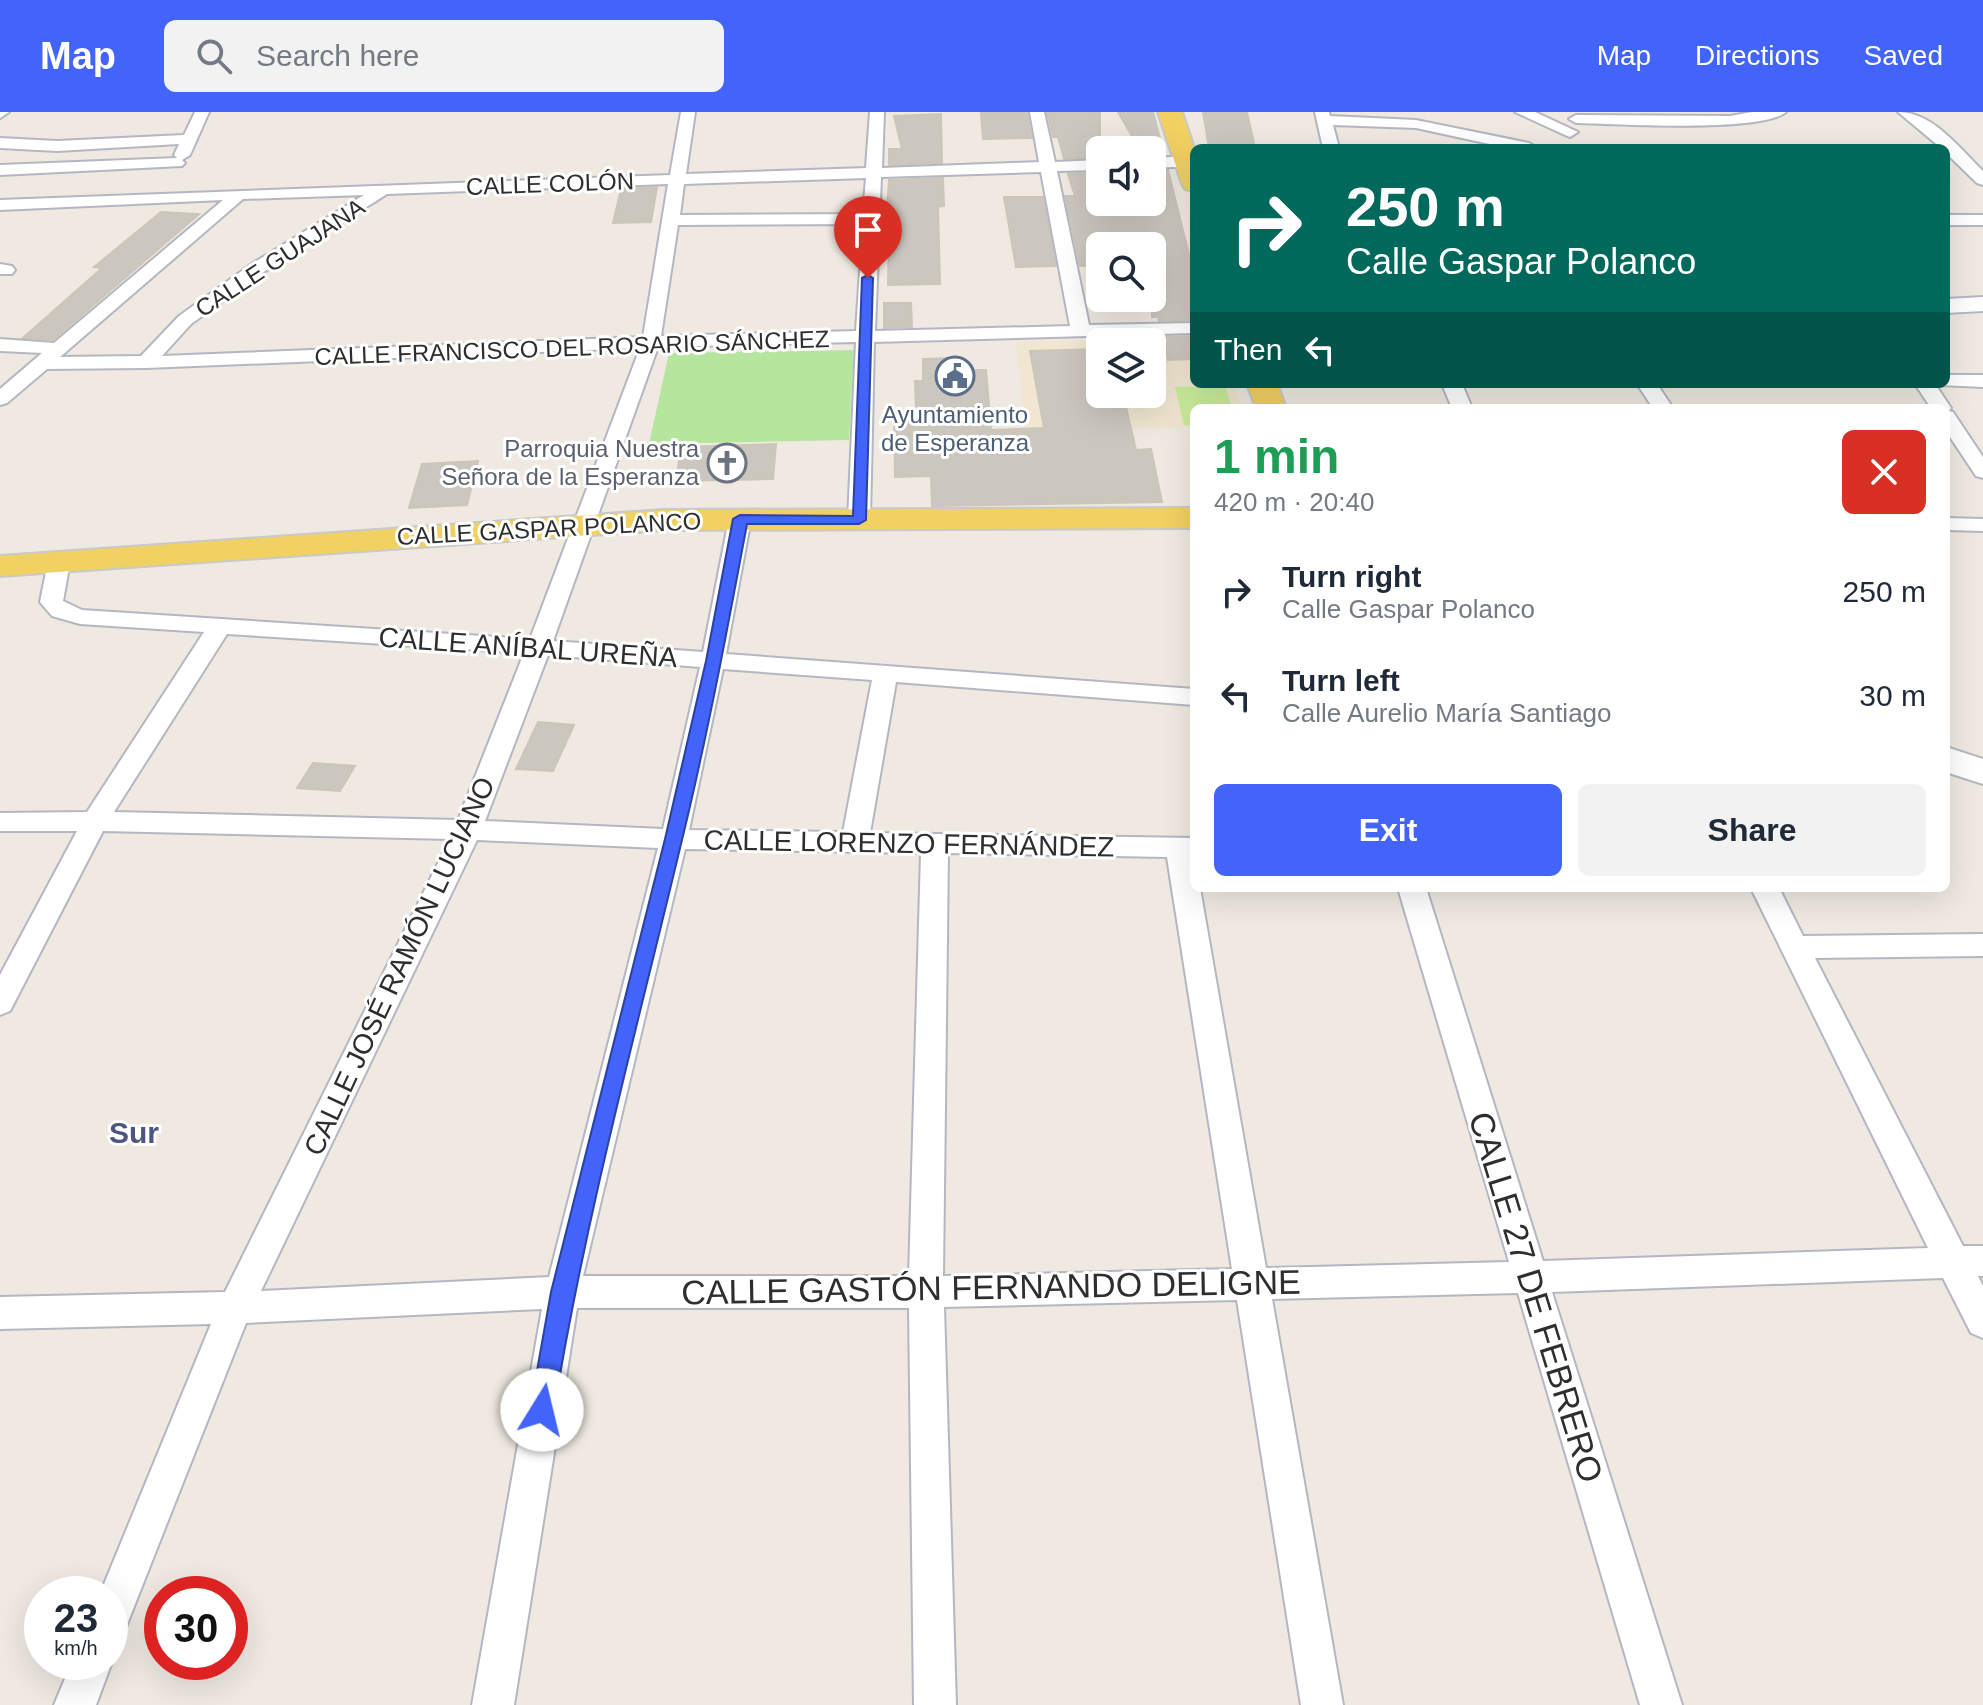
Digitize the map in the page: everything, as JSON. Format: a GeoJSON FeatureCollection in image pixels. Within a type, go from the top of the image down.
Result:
{"type":"FeatureCollection","features":[{"type":"Feature","properties":{"kind":"main road"},"geometry":{"type":"LineString","coordinates":[[1170,112],[1190,166]]}},
{"type":"Feature","properties":{"kind":"main road","name":"CALLE GASPAR POLANCO"},"geometry":{"type":"LineString","coordinates":[[0,566],[664,520],[1190,518]]}},
{"type":"Feature","properties":{"kind":"street"},"geometry":{"type":"LineString","coordinates":[[161,197],[202,112]]}},
{"type":"Feature","properties":{"kind":"street","name":"CALLE JOSÉ RAMÓN LUCIANO"},"geometry":{"type":"LineString","coordinates":[[127,1576],[235,1308],[468,830],[586,525],[651,342],[688,112]]}},
{"type":"Feature","properties":{"kind":"street"},"geometry":{"type":"LineString","coordinates":[[859,520],[877,112]]}},
{"type":"Feature","properties":{"kind":"street"},"geometry":{"type":"LineString","coordinates":[[1037,112],[1081,333]]}},
{"type":"Feature","properties":{"kind":"street"},"geometry":{"type":"LineString","coordinates":[[1522,112],[1575,121],[1730,120],[1779,112]]}},
{"type":"Feature","properties":{"kind":"street"},"geometry":{"type":"LineString","coordinates":[[1905,112],[1947,144]]}},
{"type":"Feature","properties":{"kind":"street"},"geometry":{"type":"LineString","coordinates":[[1330,144],[1322,116],[1416,124],[1499,144]]}},
{"type":"Feature","properties":{"kind":"street"},"geometry":{"type":"LineString","coordinates":[[1575,121],[1583,144]]}},
{"type":"Feature","properties":{"kind":"street"},"geometry":{"type":"LineString","coordinates":[[0,143],[57,146],[189,139]]}},
{"type":"Feature","properties":{"kind":"street"},"geometry":{"type":"LineString","coordinates":[[1950,147],[1980,174]]}},
{"type":"Feature","properties":{"kind":"street"},"geometry":{"type":"LineString","coordinates":[[0,170],[177,163]]}},
{"type":"Feature","properties":{"kind":"street"},"geometry":{"type":"LineString","coordinates":[[1166,165],[1190,169]]}},
{"type":"Feature","properties":{"kind":"street","name":"CALLE COLÓN"},"geometry":{"type":"LineString","coordinates":[[0,205],[1086,166]]}},
{"type":"Feature","properties":{"kind":"street"},"geometry":{"type":"LineString","coordinates":[[1950,172],[1980,174]]}},
{"type":"Feature","properties":{"kind":"street","name":"CALLE GUAJANA"},"geometry":{"type":"LineString","coordinates":[[146,362],[185,320],[256,269],[382,191]]}},
{"type":"Feature","properties":{"kind":"street"},"geometry":{"type":"LineString","coordinates":[[0,399],[239,194]]}},
{"type":"Feature","properties":{"kind":"street"},"geometry":{"type":"LineString","coordinates":[[670,220],[871,219]]}},
{"type":"Feature","properties":{"kind":"street"},"geometry":{"type":"LineString","coordinates":[[1950,220],[1983,220]]}},
{"type":"Feature","properties":{"kind":"street"},"geometry":{"type":"LineString","coordinates":[[1950,306],[1983,304]]}},
{"type":"Feature","properties":{"kind":"street","name":"CALLE FRANCISCO DEL ROSARIO SÁNCHEZ"},"geometry":{"type":"LineString","coordinates":[[0,345],[52,356],[146,362],[370,356],[651,342],[1190,328]]}},
{"type":"Feature","properties":{"kind":"street"},"geometry":{"type":"LineString","coordinates":[[1950,381],[1983,381]]}},
{"type":"Feature","properties":{"kind":"street"},"geometry":{"type":"LineString","coordinates":[[1950,422],[1983,472]]}},
{"type":"Feature","properties":{"kind":"street"},"geometry":{"type":"LineString","coordinates":[[493,1705],[562,1292],[674,839],[740,519]]}},
{"type":"Feature","properties":{"kind":"street"},"geometry":{"type":"LineString","coordinates":[[1950,524],[1983,525]]}},
{"type":"Feature","properties":{"kind":"street","name":"CALLE ANÍBAL UREÑA"},"geometry":{"type":"LineString","coordinates":[[59,562],[51,602],[60,611],[80,617],[539,647],[1190,697]]}},
{"type":"Feature","properties":{"kind":"street"},"geometry":{"type":"LineString","coordinates":[[0,1003],[95,821],[220,626]]}},
{"type":"Feature","properties":{"kind":"street"},"geometry":{"type":"LineString","coordinates":[[855,840],[885,675]]}},
{"type":"Feature","properties":{"kind":"street"},"geometry":{"type":"LineString","coordinates":[[1950,760],[1983,772]]}},
{"type":"Feature","properties":{"kind":"street","name":"CALLE LORENZO FERNÁNDEZ"},"geometry":{"type":"LineString","coordinates":[[0,822],[95,821],[468,830],[674,839],[1186,848]]}},
{"type":"Feature","properties":{"kind":"street"},"geometry":{"type":"LineString","coordinates":[[935,844],[926,1292],[935,1705]]}},
{"type":"Feature","properties":{"kind":"street"},"geometry":{"type":"LineString","coordinates":[[1186,848],[1190,876]]}},
{"type":"Feature","properties":{"kind":"street"},"geometry":{"type":"LineString","coordinates":[[1192,892],[1249,1284],[1322,1705]]}},
{"type":"Feature","properties":{"kind":"street","name":"CALLE 27 DE FEBRERO"},"geometry":{"type":"LineString","coordinates":[[1413,892],[1661,1705]]}},
{"type":"Feature","properties":{"kind":"street"},"geometry":{"type":"LineString","coordinates":[[1767,892],[1968,1261],[1983,1322]]}},
{"type":"Feature","properties":{"kind":"street"},"geometry":{"type":"LineString","coordinates":[[1795,947],[1983,945]]}},
{"type":"Feature","properties":{"kind":"street","name":"CALLE GASTÓN FERNANDO DELIGNE"},"geometry":{"type":"LineString","coordinates":[[0,1313],[235,1308],[562,1292],[926,1292],[1529,1277],[1968,1261]]}},
{"type":"Feature","properties":{"kind":"street"},"geometry":{"type":"LineString","coordinates":[[75,1705],[85,1680]]}},
{"type":"Feature","properties":{"kind":"shaded area"},"geometry":{"type":"Polygon","coordinates":[[[1190,338],[1190,388],[1236,388],[1241,404],[1190,404],[1190,427],[1026,431],[1016,342],[1086,340],[1086,408],[1166,408],[1166,339],[1190,338]]]}},
{"type":"Feature","properties":{"kind":"green space"},"geometry":{"type":"Polygon","coordinates":[[[854,350],[849,440],[649,444],[669,353],[854,350]]]}},
{"type":"Feature","properties":{"kind":"green space"},"geometry":{"type":"Polygon","coordinates":[[[1175,387],[1226,388],[1231,404],[1190,404],[1190,425],[1184,425],[1175,387]]]}},
{"type":"Feature","properties":{"kind":"building"},"geometry":{"type":"Polygon","coordinates":[[[1047,112],[1100,112],[1100,136],[1086,136],[1086,158],[1064,159],[1058,137],[1053,137],[1047,112]]]}},
{"type":"Feature","properties":{"kind":"building"},"geometry":{"type":"Polygon","coordinates":[[[1118,112],[1153,112],[1159,136],[1132,136],[1118,112]]]}},
{"type":"Feature","properties":{"kind":"building"},"geometry":{"type":"Polygon","coordinates":[[[1203,112],[1247,112],[1254,144],[1208,144],[1203,112]]]}},
{"type":"Feature","properties":{"kind":"building"},"geometry":{"type":"Polygon","coordinates":[[[981,113],[1027,113],[1032,138],[983,139],[981,113]]]}},
{"type":"Feature","properties":{"kind":"building"},"geometry":{"type":"Polygon","coordinates":[[[941,114],[942,163],[889,165],[889,149],[902,149],[894,116],[941,114]]]}},
{"type":"Feature","properties":{"kind":"building"},"geometry":{"type":"Polygon","coordinates":[[[1168,170],[1190,259],[1190,320],[1159,321],[1158,317],[1152,317],[1152,312],[1166,312],[1166,232],[1086,232],[1086,266],[1080,266],[1065,196],[1075,196],[1068,174],[1086,173],[1086,216],[1166,216],[1168,170]]]}},
{"type":"Feature","properties":{"kind":"building"},"geometry":{"type":"Polygon","coordinates":[[[943,178],[944,206],[938,207],[940,284],[888,285],[889,224],[886,224],[889,180],[943,178]]]}},
{"type":"Feature","properties":{"kind":"building"},"geometry":{"type":"Polygon","coordinates":[[[657,187],[651,222],[613,223],[621,189],[657,187]]]}},
{"type":"Feature","properties":{"kind":"building"},"geometry":{"type":"Polygon","coordinates":[[[1004,197],[1043,197],[1056,266],[1016,267],[1004,197]]]}},
{"type":"Feature","properties":{"kind":"building"},"geometry":{"type":"Polygon","coordinates":[[[161,212],[199,214],[53,340],[23,338],[102,268],[94,267],[161,212]]]}},
{"type":"Feature","properties":{"kind":"building"},"geometry":{"type":"Polygon","coordinates":[[[884,303],[911,303],[912,327],[884,328],[884,303]]]}},
{"type":"Feature","properties":{"kind":"building"},"geometry":{"type":"Polygon","coordinates":[[[1190,336],[1190,359],[1168,360],[1166,337],[1190,336]]]}},
{"type":"Feature","properties":{"kind":"building"},"geometry":{"type":"Polygon","coordinates":[[[1086,349],[1086,408],[1126,408],[1136,450],[1151,449],[1162,502],[932,506],[931,476],[895,477],[894,413],[916,412],[915,381],[923,381],[923,359],[952,358],[953,370],[986,370],[991,430],[1044,428],[1030,351],[1086,349]]]}},
{"type":"Feature","properties":{"kind":"building","name":"Parroquia Nuestra Señora de la Esperanza"},"geometry":{"type":"Polygon","coordinates":[[[776,444],[773,479],[676,481],[681,447],[776,444]]]}},
{"type":"Feature","properties":{"kind":"building"},"geometry":{"type":"Polygon","coordinates":[[[478,461],[467,505],[409,508],[422,464],[478,461]]]}},
{"type":"Feature","properties":{"kind":"building"},"geometry":{"type":"Polygon","coordinates":[[[538,722],[574,725],[553,771],[516,769],[538,722]]]}},
{"type":"Feature","properties":{"kind":"building"},"geometry":{"type":"Polygon","coordinates":[[[313,763],[355,766],[340,791],[297,788],[313,763]]]}},
{"type":"Feature","properties":{"kind":"place","name":"Ayuntamiento de Esperanza"},"geometry":{"type":"Point","coordinates":[955,376]}},
{"type":"Feature","properties":{"kind":"place","name":"Parroquia Nuestra Señora de la Esperanza"},"geometry":{"type":"Point","coordinates":[727,463]}},
{"type":"Feature","properties":{"kind":"district","name":"Sur"},"geometry":{"type":"Point","coordinates":[134,1133]}},
{"type":"Feature","properties":{"kind":"route"},"geometry":{"type":"LineString","coordinates":[[542,1410],[562,1292],[674,839],[740,519],[859,520],[868,278]]}}]}
